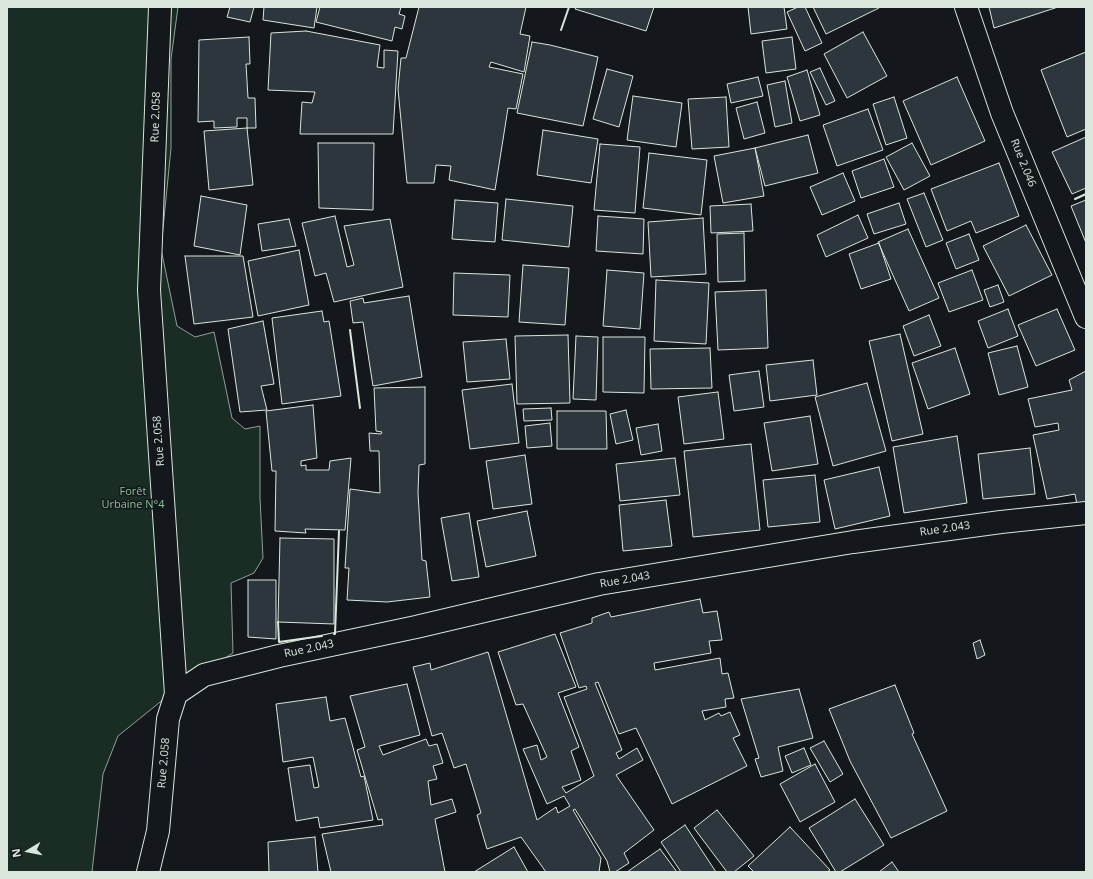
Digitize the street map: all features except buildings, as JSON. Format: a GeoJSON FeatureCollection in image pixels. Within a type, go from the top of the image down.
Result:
{"type":"FeatureCollection","features":[{"type":"Feature","properties":{"kind":"street","name":"Rue 2.058"},"geometry":{"type":"LineString","coordinates":[[148,872],[158,831],[168,719],[176,694],[149,290],[160,7]]}},
{"type":"Feature","properties":{"kind":"street","name":"Rue 2.046"},"geometry":{"type":"LineString","coordinates":[[966,7],[1002,112],[1086,317]]}},
{"type":"Feature","properties":{"kind":"street","name":"Rue 2.043"},"geometry":{"type":"LineString","coordinates":[[176,694],[204,675],[211,673],[279,656],[599,584],[854,542],[1001,522],[1086,513]]}},
{"type":"Feature","properties":{"kind":"green space","name":"Forêt Urbaine N°4"},"geometry":{"type":"Polygon","coordinates":[[[7,7],[178,7],[171,59],[171,148],[161,249],[177,326],[195,337],[214,332],[232,418],[245,429],[260,426],[260,498],[263,558],[254,573],[231,583],[233,653],[180,686],[118,736],[103,774],[92,872],[7,872],[7,7]]]}},
{"type":"Feature","properties":{"kind":"wall"},"geometry":{"type":"LineString","coordinates":[[561,30],[569,7]]}},
{"type":"Feature","properties":{"kind":"wall"},"geometry":{"type":"LineString","coordinates":[[1075,199],[1086,194]]}},
{"type":"Feature","properties":{"kind":"wall"},"geometry":{"type":"LineString","coordinates":[[350,330],[360,408]]}},
{"type":"Feature","properties":{"kind":"wall"},"geometry":{"type":"LineString","coordinates":[[334,634],[339,531]]}},
{"type":"Feature","properties":{"kind":"wall"},"geometry":{"type":"LineString","coordinates":[[278,622],[279,642],[322,636]]}}]}
